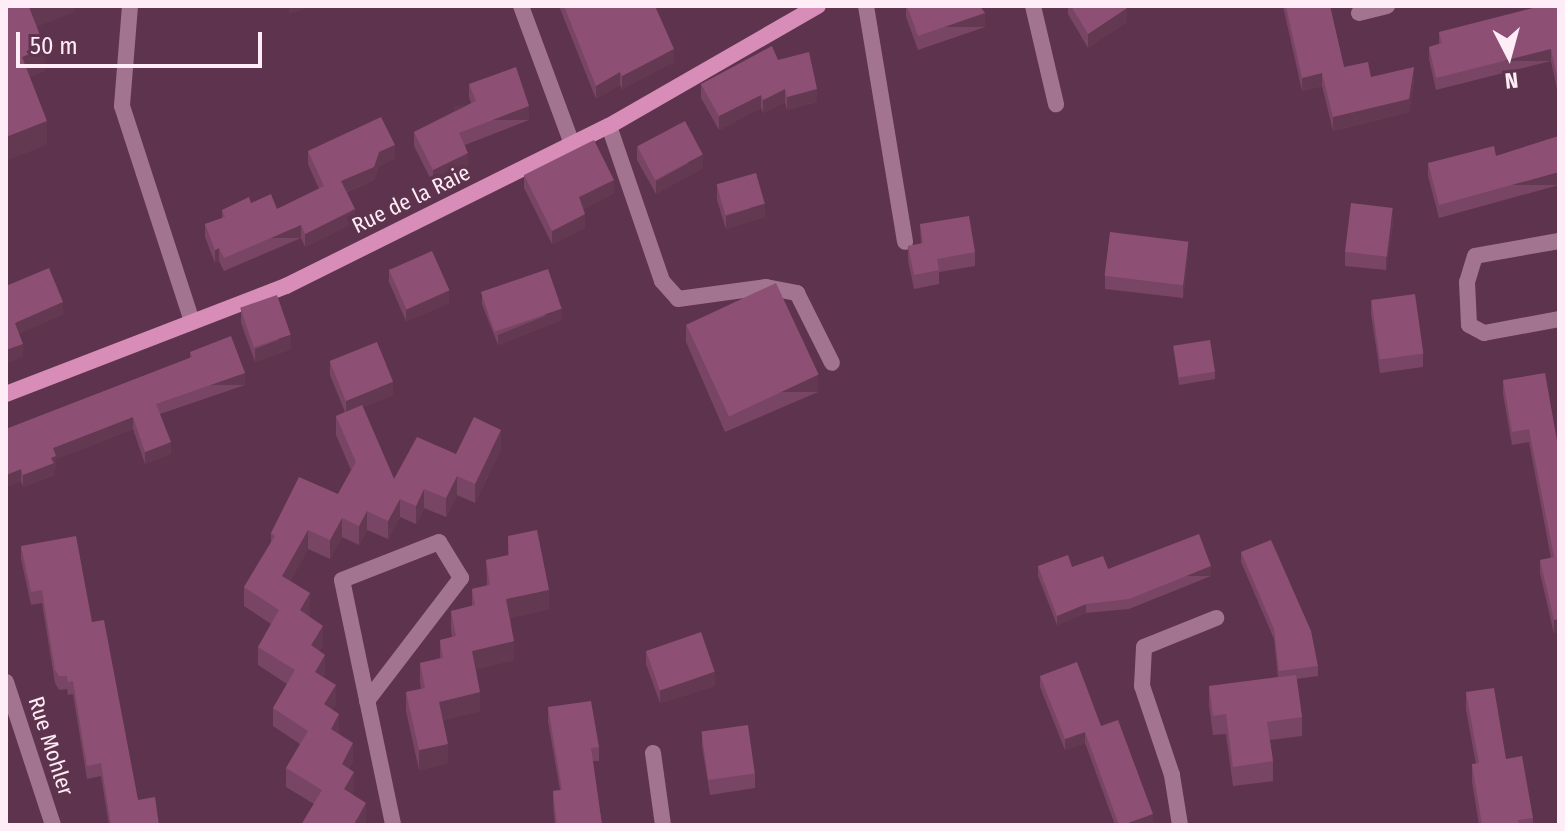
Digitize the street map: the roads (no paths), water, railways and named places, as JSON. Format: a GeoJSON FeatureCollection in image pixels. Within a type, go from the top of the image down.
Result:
{"type":"FeatureCollection","features":[{"type":"Feature","properties":{"kind":"street"},"geometry":{"type":"LineString","coordinates":[[130,6],[122,106],[192,322]]}},
{"type":"Feature","properties":{"kind":"street"},"geometry":{"type":"LineString","coordinates":[[521,6],[572,144]]}},
{"type":"Feature","properties":{"kind":"street","name":"Rue de la Raie"},"geometry":{"type":"LineString","coordinates":[[6,394],[286,286],[609,126],[818,6]]}},
{"type":"Feature","properties":{"kind":"street"},"geometry":{"type":"LineString","coordinates":[[866,6],[905,242]]}},
{"type":"Feature","properties":{"kind":"street"},"geometry":{"type":"LineString","coordinates":[[1033,6],[1056,104]]}},
{"type":"Feature","properties":{"kind":"street"},"geometry":{"type":"LineString","coordinates":[[1359,13],[1387,6]]}},
{"type":"Feature","properties":{"kind":"street"},"geometry":{"type":"LineString","coordinates":[[609,126],[662,281],[678,299],[766,287],[797,293],[832,363]]}},
{"type":"Feature","properties":{"kind":"street"},"geometry":{"type":"LineString","coordinates":[[1559,241],[1475,256],[1467,282],[1469,325],[1484,333],[1559,319]]}},
{"type":"Feature","properties":{"kind":"street"},"geometry":{"type":"LineString","coordinates":[[367,701],[461,578],[439,542],[342,580],[367,701],[393,825]]}},
{"type":"Feature","properties":{"kind":"street"},"geometry":{"type":"LineString","coordinates":[[1180,825],[1172,775],[1142,686],[1144,647],[1216,618]]}},
{"type":"Feature","properties":{"kind":"street","name":"Rue Mohler"},"geometry":{"type":"LineString","coordinates":[[6,682],[53,825]]}},
{"type":"Feature","properties":{"kind":"street"},"geometry":{"type":"LineString","coordinates":[[653,753],[663,825]]}}]}
